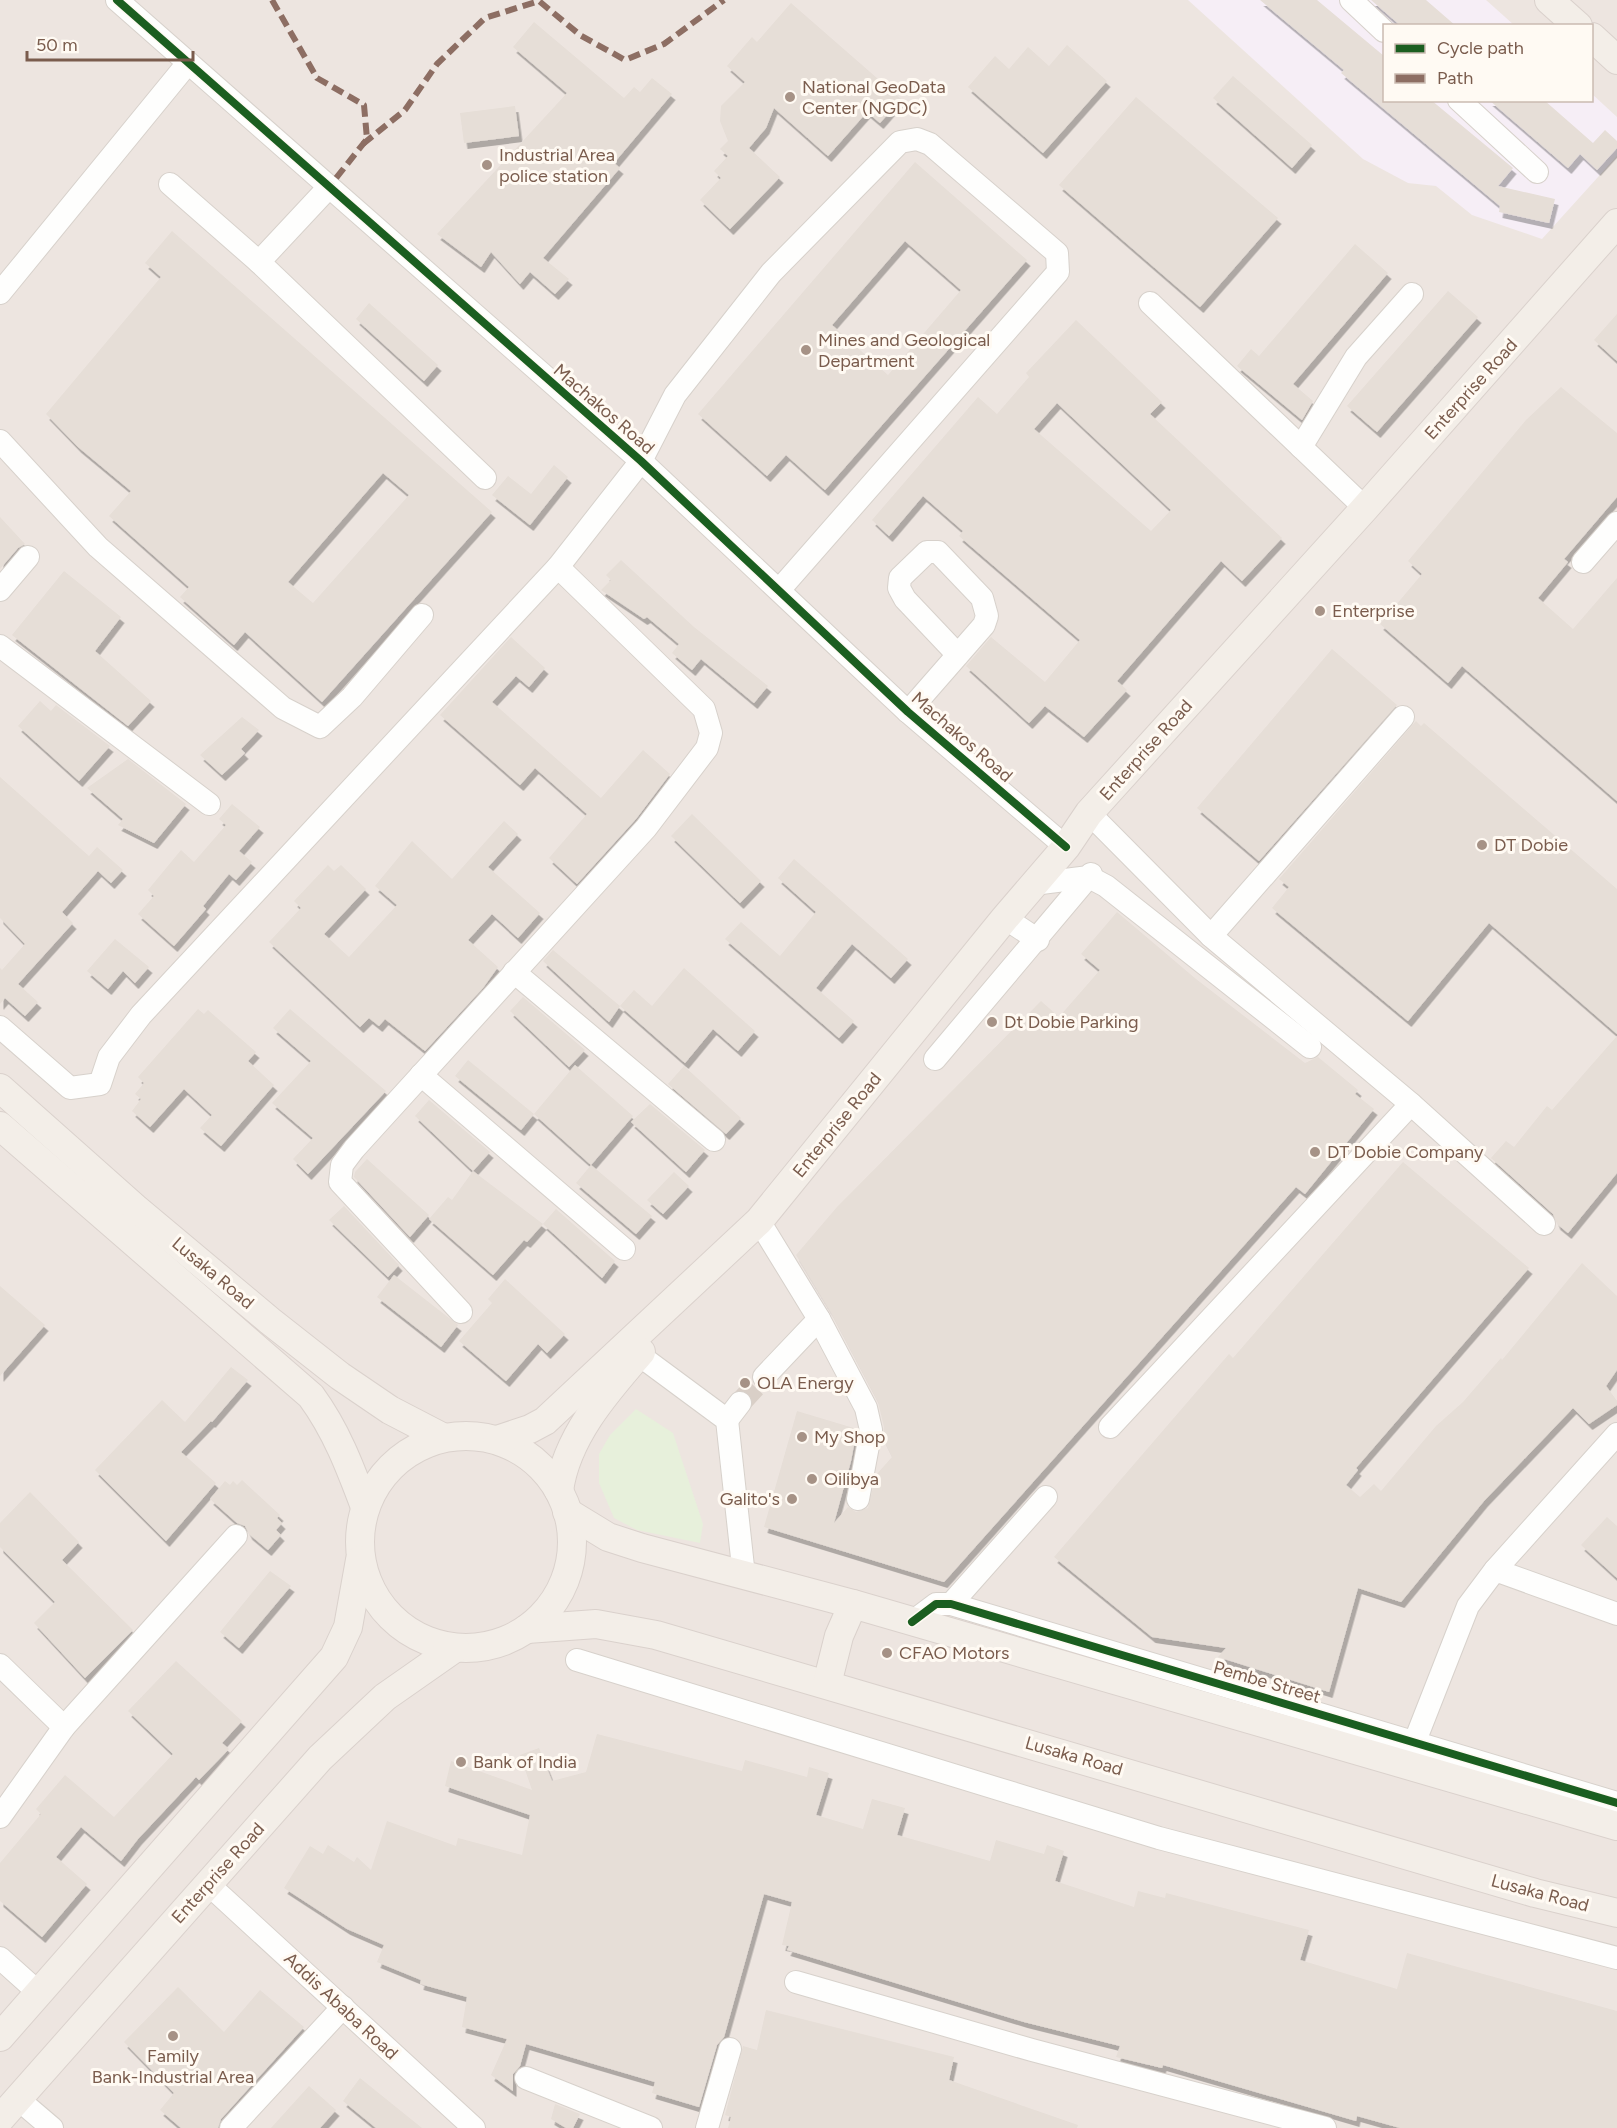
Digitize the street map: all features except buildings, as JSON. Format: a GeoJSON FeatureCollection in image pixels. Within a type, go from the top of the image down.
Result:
{"type":"FeatureCollection","features":[{"type":"Feature","properties":{"kind":"main road"},"geometry":{"type":"LineString","coordinates":[[1549,0],[1576,24]]}},
{"type":"Feature","properties":{"kind":"main road"},"geometry":{"type":"LineString","coordinates":[[1593,38],[1617,60]]}},
{"type":"Feature","properties":{"kind":"main road","name":"Enterprise Road"},"geometry":{"type":"LineString","coordinates":[[497,1440],[530,1429],[545,1421],[632,1350],[688,1288],[759,1221],[1005,918],[1066,847],[1089,813],[1365,508],[1617,223]]}},
{"type":"Feature","properties":{"kind":"main road","name":"Lusaka Road"},"geometry":{"type":"LineString","coordinates":[[0,1088],[135,1208],[270,1321],[340,1376],[390,1410],[442,1437]]}},
{"type":"Feature","properties":{"kind":"main road","name":"Lusaka Road"},"geometry":{"type":"LineString","coordinates":[[0,1126],[311,1396],[340,1442],[365,1507]]}},
{"type":"Feature","properties":{"kind":"main road","name":"Enterprise Road"},"geometry":{"type":"LineString","coordinates":[[563,1501],[570,1455],[588,1417],[632,1350]]}},
{"type":"Feature","properties":{"kind":"main road"},"geometry":{"type":"LineString","coordinates":[[563,1501],[571,1547],[570,1564],[561,1590],[546,1611],[527,1629],[492,1645],[455,1648],[428,1641],[396,1621],[383,1608],[368,1584],[361,1556],[360,1533],[365,1507],[377,1482],[395,1462],[417,1447],[442,1437],[470,1435],[497,1440],[522,1452],[543,1469],[563,1501],[608,1537],[912,1622],[1460,1768],[1617,1826]]}},
{"type":"Feature","properties":{"kind":"main road"},"geometry":{"type":"LineString","coordinates":[[0,2037],[334,1657],[348,1627],[361,1556]]}},
{"type":"Feature","properties":{"kind":"main road"},"geometry":{"type":"LineString","coordinates":[[827,1684],[834,1649],[853,1604]]}},
{"type":"Feature","properties":{"kind":"main road","name":"Lusaka Road"},"geometry":{"type":"LineString","coordinates":[[527,1629],[596,1624],[656,1635],[1535,1893],[1617,1913]]}},
{"type":"Feature","properties":{"kind":"main road","name":"Enterprise Road"},"geometry":{"type":"LineString","coordinates":[[9,2109],[320,1758],[362,1717],[424,1667],[455,1648]]}},
{"type":"Feature","properties":{"kind":"street","name":"Machakos Road"},"geometry":{"type":"LineString","coordinates":[[117,0],[641,461],[908,712],[1066,847]]}},
{"type":"Feature","properties":{"kind":"street"},"geometry":{"type":"LineString","coordinates":[[1351,0],[1383,30]]}},
{"type":"Feature","properties":{"kind":"street"},"geometry":{"type":"LineString","coordinates":[[0,293],[188,63]]}},
{"type":"Feature","properties":{"kind":"street"},"geometry":{"type":"LineString","coordinates":[[1461,102],[1537,172]]}},
{"type":"Feature","properties":{"kind":"street"},"geometry":{"type":"LineString","coordinates":[[0,1027],[70,1088],[100,1084],[109,1057],[141,1015],[558,567],[641,461],[675,395],[771,273],[900,142],[917,139],[930,144],[1057,253],[1058,272],[780,590]]}},
{"type":"Feature","properties":{"kind":"street"},"geometry":{"type":"LineString","coordinates":[[170,184],[259,262],[485,478]]}},
{"type":"Feature","properties":{"kind":"street"},"geometry":{"type":"LineString","coordinates":[[259,262],[329,187]]}},
{"type":"Feature","properties":{"kind":"street"},"geometry":{"type":"LineString","coordinates":[[1301,447],[1356,357],[1412,294]]}},
{"type":"Feature","properties":{"kind":"street"},"geometry":{"type":"LineString","coordinates":[[1150,303],[1365,508]]}},
{"type":"Feature","properties":{"kind":"street"},"geometry":{"type":"LineString","coordinates":[[0,441],[98,547],[283,708],[320,727],[352,697],[422,615]]}},
{"type":"Feature","properties":{"kind":"street"},"geometry":{"type":"LineString","coordinates":[[1583,562],[1617,523]]}},
{"type":"Feature","properties":{"kind":"street"},"geometry":{"type":"LineString","coordinates":[[0,590],[28,557]]}},
{"type":"Feature","properties":{"kind":"street"},"geometry":{"type":"LineString","coordinates":[[461,1312],[340,1182],[342,1165],[354,1149],[646,828],[707,748],[711,733],[704,709],[558,567]]}},
{"type":"Feature","properties":{"kind":"street"},"geometry":{"type":"LineString","coordinates":[[0,646],[209,804]]}},
{"type":"Feature","properties":{"kind":"street"},"geometry":{"type":"LineString","coordinates":[[908,712],[958,655]]}},
{"type":"Feature","properties":{"kind":"street"},"geometry":{"type":"LineString","coordinates":[[1211,936],[1403,717]]}},
{"type":"Feature","properties":{"kind":"street"},"geometry":{"type":"LineString","coordinates":[[1089,813],[1211,936],[1411,1104],[1544,1224]]}},
{"type":"Feature","properties":{"kind":"street"},"geometry":{"type":"LineString","coordinates":[[1033,884],[1090,876],[1106,886],[1310,1047]]}},
{"type":"Feature","properties":{"kind":"street"},"geometry":{"type":"LineString","coordinates":[[935,1059],[1090,876]]}},
{"type":"Feature","properties":{"kind":"street"},"geometry":{"type":"LineString","coordinates":[[1005,918],[1038,940]]}},
{"type":"Feature","properties":{"kind":"street"},"geometry":{"type":"LineString","coordinates":[[514,972],[714,1140]]}},
{"type":"Feature","properties":{"kind":"street"},"geometry":{"type":"LineString","coordinates":[[421,1075],[624,1249]]}},
{"type":"Feature","properties":{"kind":"street"},"geometry":{"type":"LineString","coordinates":[[1110,1427],[1411,1104]]}},
{"type":"Feature","properties":{"kind":"street"},"geometry":{"type":"LineString","coordinates":[[759,1221],[819,1319],[866,1407],[871,1430],[858,1499]]}},
{"type":"Feature","properties":{"kind":"street"},"geometry":{"type":"LineString","coordinates":[[764,1377],[819,1319]]}},
{"type":"Feature","properties":{"kind":"street"},"geometry":{"type":"LineString","coordinates":[[632,1350],[734,1412],[744,1576]]}},
{"type":"Feature","properties":{"kind":"street"},"geometry":{"type":"LineString","coordinates":[[1415,1741],[1468,1606],[1495,1570],[1617,1434]]}},
{"type":"Feature","properties":{"kind":"street"},"geometry":{"type":"LineString","coordinates":[[912,1622],[936,1604],[951,1604],[1046,1497]]}},
{"type":"Feature","properties":{"kind":"street"},"geometry":{"type":"LineString","coordinates":[[0,1817],[64,1727],[236,1536]]}},
{"type":"Feature","properties":{"kind":"street"},"geometry":{"type":"LineString","coordinates":[[1495,1570],[1617,1614]]}},
{"type":"Feature","properties":{"kind":"street","name":"Pembe Street"},"geometry":{"type":"LineString","coordinates":[[951,1604],[1415,1741],[1460,1768],[1617,1803]]}},
{"type":"Feature","properties":{"kind":"street"},"geometry":{"type":"LineString","coordinates":[[577,1660],[1159,1838],[1617,1958]]}},
{"type":"Feature","properties":{"kind":"street"},"geometry":{"type":"LineString","coordinates":[[0,1665],[64,1727]]}},
{"type":"Feature","properties":{"kind":"street","name":"Addis Ababa Road"},"geometry":{"type":"LineString","coordinates":[[208,1884],[474,2128]]}},
{"type":"Feature","properties":{"kind":"street"},"geometry":{"type":"LineString","coordinates":[[0,1958],[38,1992]]}},
{"type":"Feature","properties":{"kind":"street"},"geometry":{"type":"LineString","coordinates":[[796,1982],[1032,2050],[1325,2128]]}},
{"type":"Feature","properties":{"kind":"street"},"geometry":{"type":"LineString","coordinates":[[231,2128],[343,2007]]}},
{"type":"Feature","properties":{"kind":"street"},"geometry":{"type":"LineString","coordinates":[[707,2128],[730,2049]]}},
{"type":"Feature","properties":{"kind":"street"},"geometry":{"type":"LineString","coordinates":[[526,2078],[651,2128]]}},
{"type":"Feature","properties":{"kind":"street"},"geometry":{"type":"LineString","coordinates":[[9,2109],[52,2128]]}},
{"type":"Feature","properties":{"kind":"shaded area"},"geometry":{"type":"Polygon","coordinates":[[[0,0],[1617,0],[1617,2128],[0,2128],[0,0]]]}},
{"type":"Feature","properties":{"kind":"shaded area"},"geometry":{"type":"Polygon","coordinates":[[[1188,0],[1486,0],[1513,24],[1383,24],[1383,102],[1593,102],[1593,95],[1617,117],[1617,156],[1542,239],[1472,215],[1436,186],[1408,183],[1363,159],[1188,0]]]}},
{"type":"Feature","properties":{"kind":"green space"},"geometry":{"type":"Polygon","coordinates":[[[636,1409],[673,1433],[703,1524],[700,1543],[637,1530],[614,1518],[599,1483],[599,1454],[610,1435],[636,1409]]]}},
{"type":"Feature","properties":{"kind":"tunnel"},"geometry":{"type":"LineString","coordinates":[[740,1403],[764,1377]]}},
{"type":"Feature","properties":{"kind":"marked path"},"geometry":{"type":"LineString","coordinates":[[272,0],[317,78],[364,105],[367,139],[329,187]]}},
{"type":"Feature","properties":{"kind":"marked path"},"geometry":{"type":"LineString","coordinates":[[363,144],[405,110],[437,64],[485,18],[539,1],[580,35],[625,60],[664,44],[724,0]]}},
{"type":"Feature","properties":{"kind":"cycle path"},"geometry":{"type":"LineString","coordinates":[[117,0],[641,461],[908,712],[1066,847]]}},
{"type":"Feature","properties":{"kind":"cycle path"},"geometry":{"type":"LineString","coordinates":[[912,1622],[936,1604],[951,1604],[1617,1803]]}},
{"type":"Feature","properties":{"kind":"place","name":"National GeoData Center (NGDC)"},"geometry":{"type":"Point","coordinates":[790,97]}},
{"type":"Feature","properties":{"kind":"place","name":"Industrial Area police station"},"geometry":{"type":"Point","coordinates":[487,165]}},
{"type":"Feature","properties":{"kind":"place","name":"Mines and Geological Department"},"geometry":{"type":"Point","coordinates":[806,350]}},
{"type":"Feature","properties":{"kind":"place","name":"Enterprise"},"geometry":{"type":"Point","coordinates":[1320,611]}},
{"type":"Feature","properties":{"kind":"place","name":"DT Dobie"},"geometry":{"type":"Point","coordinates":[1482,845]}},
{"type":"Feature","properties":{"kind":"place","name":"Dt Dobie Parking"},"geometry":{"type":"Point","coordinates":[992,1022]}},
{"type":"Feature","properties":{"kind":"place","name":"DT Dobie Company"},"geometry":{"type":"Point","coordinates":[1315,1152]}},
{"type":"Feature","properties":{"kind":"place","name":"OLA Energy"},"geometry":{"type":"Point","coordinates":[745,1383]}},
{"type":"Feature","properties":{"kind":"place","name":"My Shop"},"geometry":{"type":"Point","coordinates":[802,1437]}},
{"type":"Feature","properties":{"kind":"place","name":"Oilibya"},"geometry":{"type":"Point","coordinates":[812,1479]}},
{"type":"Feature","properties":{"kind":"place","name":"Galito's"},"geometry":{"type":"Point","coordinates":[792,1499]}},
{"type":"Feature","properties":{"kind":"place","name":"CFAO Motors"},"geometry":{"type":"Point","coordinates":[887,1653]}},
{"type":"Feature","properties":{"kind":"place","name":"Bank of India"},"geometry":{"type":"Point","coordinates":[461,1762]}},
{"type":"Feature","properties":{"kind":"place","name":"Family Bank-Industrial Area"},"geometry":{"type":"Point","coordinates":[173,2036]}}]}
